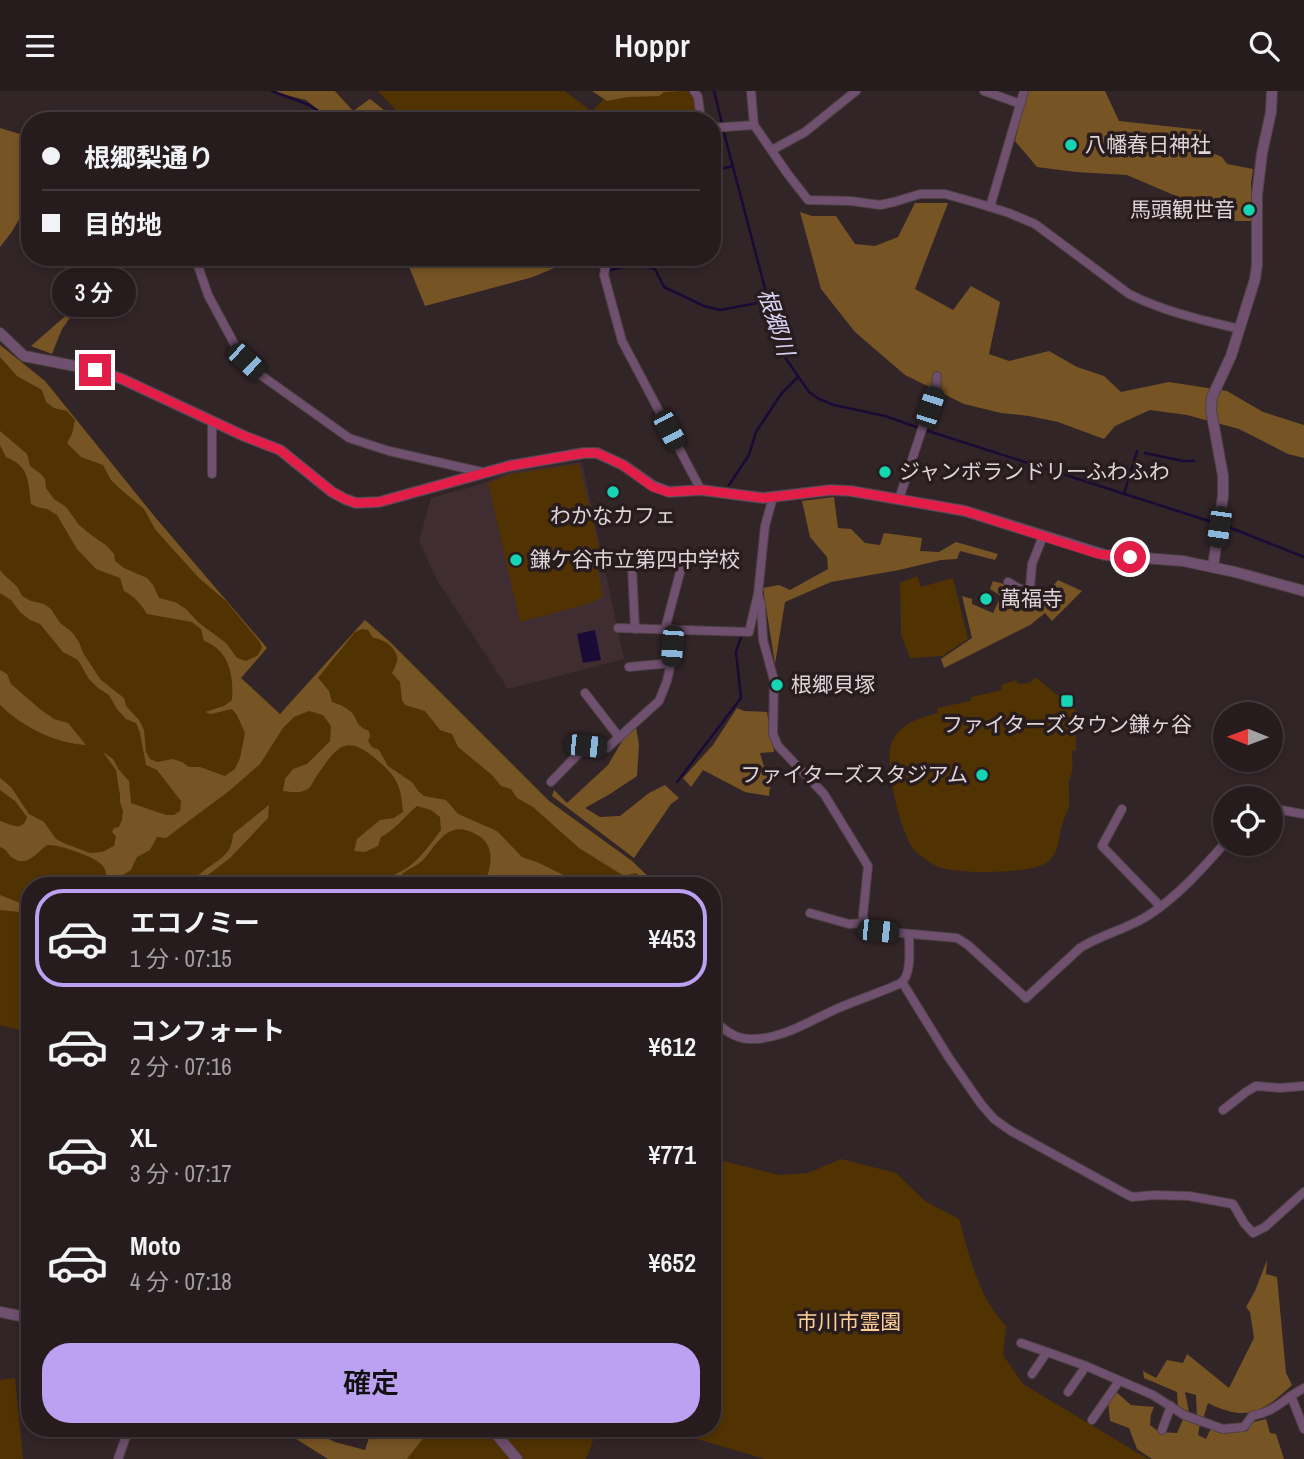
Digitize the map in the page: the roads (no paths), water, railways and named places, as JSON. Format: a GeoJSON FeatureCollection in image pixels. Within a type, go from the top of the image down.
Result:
{"type":"FeatureCollection","features":[{"type":"Feature","properties":{"kind":"street"},"geometry":{"type":"LineString","coordinates":[[694,91],[698,97],[700,112]]}},
{"type":"Feature","properties":{"kind":"street"},"geometry":{"type":"LineString","coordinates":[[751,91],[754,125],[808,200],[880,205],[920,194],[945,194],[990,207],[1035,224],[1129,294],[1141,300],[1181,315],[1240,329]]}},
{"type":"Feature","properties":{"kind":"street"},"geometry":{"type":"LineString","coordinates":[[772,150],[805,132],[856,91]]}},
{"type":"Feature","properties":{"kind":"street"},"geometry":{"type":"LineString","coordinates":[[984,91],[1021,104]]}},
{"type":"Feature","properties":{"kind":"street"},"geometry":{"type":"LineString","coordinates":[[990,207],[1024,91]]}},
{"type":"Feature","properties":{"kind":"street"},"geometry":{"type":"LineString","coordinates":[[1213,567],[1223,496],[1223,476],[1211,410],[1212,397],[1231,356],[1255,279],[1257,195],[1272,91]]}},
{"type":"Feature","properties":{"kind":"street"},"geometry":{"type":"LineString","coordinates":[[721,128],[754,125]]}},
{"type":"Feature","properties":{"kind":"street"},"geometry":{"type":"LineString","coordinates":[[198,266],[208,295],[236,347],[262,376],[349,438],[483,473]]}},
{"type":"Feature","properties":{"kind":"street"},"geometry":{"type":"LineString","coordinates":[[605,266],[604,272],[622,341],[701,490]]}},
{"type":"Feature","properties":{"kind":"street"},"geometry":{"type":"LineString","coordinates":[[0,333],[24,356],[95,370],[122,379],[280,450],[332,492],[356,503],[379,502],[483,473],[547,459],[597,453],[623,465],[653,487],[668,492],[701,490],[764,498],[831,490],[851,491],[965,511],[1105,555],[1183,561],[1304,591]]}},
{"type":"Feature","properties":{"kind":"street"},"geometry":{"type":"LineString","coordinates":[[899,499],[936,387],[937,376]]}},
{"type":"Feature","properties":{"kind":"street"},"geometry":{"type":"LineString","coordinates":[[212,421],[212,474]]}},
{"type":"Feature","properties":{"kind":"street"},"geometry":{"type":"LineString","coordinates":[[618,628],[749,632],[758,594],[761,545],[773,497]]}},
{"type":"Feature","properties":{"kind":"street"},"geometry":{"type":"LineString","coordinates":[[1008,582],[1026,591],[1030,587],[1032,564],[1043,535]]}},
{"type":"Feature","properties":{"kind":"street"},"geometry":{"type":"LineString","coordinates":[[551,782],[586,746],[607,748],[659,701],[671,663],[669,629],[682,565]]}},
{"type":"Feature","properties":{"kind":"street"},"geometry":{"type":"LineString","coordinates":[[632,568],[635,629]]}},
{"type":"Feature","properties":{"kind":"street"},"geometry":{"type":"LineString","coordinates":[[758,594],[763,640],[774,680],[774,734],[778,746],[824,794],[868,866],[863,923]]}},
{"type":"Feature","properties":{"kind":"street"},"geometry":{"type":"LineString","coordinates":[[629,667],[671,663]]}},
{"type":"Feature","properties":{"kind":"street"},"geometry":{"type":"LineString","coordinates":[[585,693],[619,737]]}},
{"type":"Feature","properties":{"kind":"street"},"geometry":{"type":"LineString","coordinates":[[1122,809],[1102,846],[1160,906]]}},
{"type":"Feature","properties":{"kind":"street"},"geometry":{"type":"LineString","coordinates":[[1283,810],[1304,814]]}},
{"type":"Feature","properties":{"kind":"street"},"geometry":{"type":"LineString","coordinates":[[810,913],[849,924],[863,923],[878,931],[957,938],[968,944],[1026,998],[1080,948],[1150,915],[1174,896],[1213,856]]}},
{"type":"Feature","properties":{"kind":"street"},"geometry":{"type":"LineString","coordinates":[[721,1026],[741,1038],[775,1036],[902,982],[907,974],[910,958],[909,935]]}},
{"type":"Feature","properties":{"kind":"street"},"geometry":{"type":"LineString","coordinates":[[902,982],[948,1058],[994,1119],[1012,1132],[1126,1194],[1132,1197],[1189,1196],[1233,1204],[1253,1233],[1265,1227],[1304,1192]]}},
{"type":"Feature","properties":{"kind":"street"},"geometry":{"type":"LineString","coordinates":[[1223,1110],[1256,1086],[1304,1086]]}},
{"type":"Feature","properties":{"kind":"street"},"geometry":{"type":"LineString","coordinates":[[0,1313],[21,1316]]}},
{"type":"Feature","properties":{"kind":"street"},"geometry":{"type":"LineString","coordinates":[[1021,1343],[1086,1366],[1153,1395],[1184,1415],[1223,1429],[1242,1428],[1252,1416],[1276,1408],[1304,1388]]}},
{"type":"Feature","properties":{"kind":"street"},"geometry":{"type":"LineString","coordinates":[[1032,1374],[1047,1352]]}},
{"type":"Feature","properties":{"kind":"street"},"geometry":{"type":"LineString","coordinates":[[1068,1392],[1086,1366]]}},
{"type":"Feature","properties":{"kind":"street"},"geometry":{"type":"LineString","coordinates":[[1092,1420],[1119,1381]]}},
{"type":"Feature","properties":{"kind":"street"},"geometry":{"type":"LineString","coordinates":[[1291,1396],[1304,1429]]}},
{"type":"Feature","properties":{"kind":"street"},"geometry":{"type":"LineString","coordinates":[[1162,1430],[1171,1406]]}},
{"type":"Feature","properties":{"kind":"street"},"geometry":{"type":"LineString","coordinates":[[118,1459],[126,1437]]}},
{"type":"Feature","properties":{"kind":"street"},"geometry":{"type":"LineString","coordinates":[[499,1437],[517,1459]]}},
{"type":"Feature","properties":{"kind":"waterway"},"geometry":{"type":"LineString","coordinates":[[272,91],[320,112]]}},
{"type":"Feature","properties":{"kind":"waterway","name":"根郷川"},"geometry":{"type":"LineString","coordinates":[[714,91],[719,112]]}},
{"type":"Feature","properties":{"kind":"waterway","name":"根郷川"},"geometry":{"type":"LineString","coordinates":[[721,119],[722,123]]}},
{"type":"Feature","properties":{"kind":"waterway","name":"根郷川"},"geometry":{"type":"LineString","coordinates":[[724,133],[782,353],[809,392],[819,399],[919,428]]}},
{"type":"Feature","properties":{"kind":"waterway"},"geometry":{"type":"LineString","coordinates":[[721,169],[733,166]]}},
{"type":"Feature","properties":{"kind":"waterway"},"geometry":{"type":"LineString","coordinates":[[611,270],[628,266]]}},
{"type":"Feature","properties":{"kind":"waterway"},"geometry":{"type":"LineString","coordinates":[[644,266],[655,269],[664,287],[704,306],[720,310],[768,301]]}},
{"type":"Feature","properties":{"kind":"waterway"},"geometry":{"type":"LineString","coordinates":[[729,485],[749,455],[756,432],[781,394],[798,377]]}},
{"type":"Feature","properties":{"kind":"waterway","name":"根郷川"},"geometry":{"type":"LineString","coordinates":[[925,430],[1212,522]]}},
{"type":"Feature","properties":{"kind":"waterway"},"geometry":{"type":"LineString","coordinates":[[1124,494],[1137,451]]}},
{"type":"Feature","properties":{"kind":"waterway"},"geometry":{"type":"LineString","coordinates":[[1145,453],[1194,461]]}},
{"type":"Feature","properties":{"kind":"waterway","name":"根郷川"},"geometry":{"type":"LineString","coordinates":[[1226,526],[1304,557]]}},
{"type":"Feature","properties":{"kind":"waterway"},"geometry":{"type":"LineString","coordinates":[[677,782],[741,698],[736,652],[741,637]]}},
{"type":"Feature","properties":{"kind":"place","name":"八幡春日神社"},"geometry":{"type":"Point","coordinates":[1071,145]}},
{"type":"Feature","properties":{"kind":"place","name":"馬頭観世音"},"geometry":{"type":"Point","coordinates":[1249,210]}},
{"type":"Feature","properties":{"kind":"place","name":"ジャンボランドリーふわふわ"},"geometry":{"type":"Point","coordinates":[885,472]}},
{"type":"Feature","properties":{"kind":"place","name":"わかなカフェ"},"geometry":{"type":"Point","coordinates":[613,492]}},
{"type":"Feature","properties":{"kind":"place","name":"鎌ケ谷市立第四中学校"},"geometry":{"type":"Point","coordinates":[516,560]}},
{"type":"Feature","properties":{"kind":"place","name":"萬福寺"},"geometry":{"type":"Point","coordinates":[986,599]}},
{"type":"Feature","properties":{"kind":"place","name":"根郷貝塚"},"geometry":{"type":"Point","coordinates":[777,685]}},
{"type":"Feature","properties":{"kind":"place","name":"ファイターズタウン鎌ヶ谷"},"geometry":{"type":"Point","coordinates":[1067,701]}},
{"type":"Feature","properties":{"kind":"place","name":"ファイターズスタジアム"},"geometry":{"type":"Point","coordinates":[982,775]}},
{"type":"Feature","properties":{"kind":"park label","name":"市川市霊園"},"geometry":{"type":"Point","coordinates":[849,1322]}}]}
